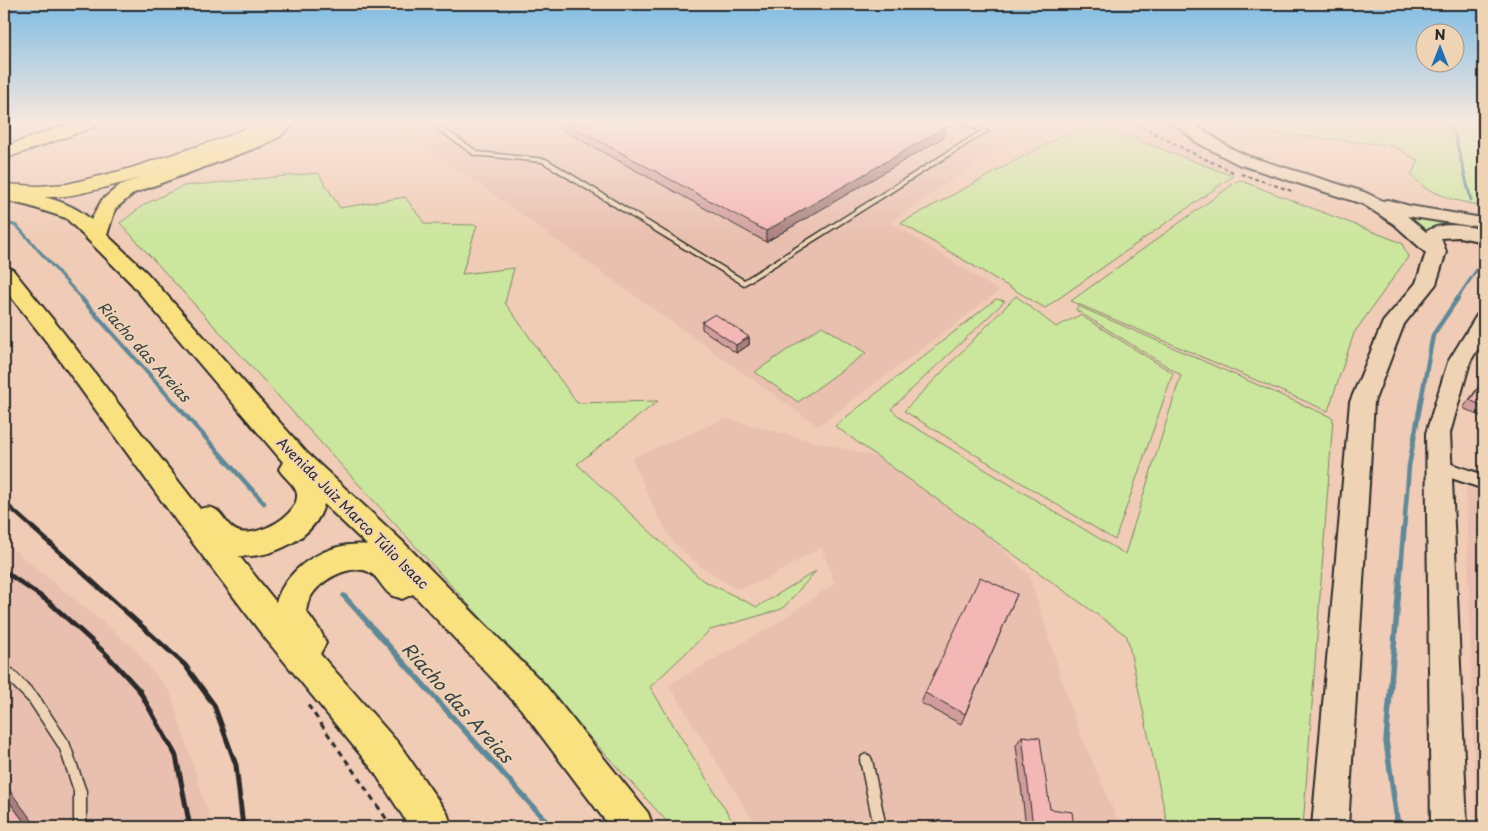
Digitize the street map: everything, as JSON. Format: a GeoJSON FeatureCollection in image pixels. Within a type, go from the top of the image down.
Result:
{"type":"FeatureCollection","features":[{"type":"Feature","properties":{"kind":"highway"},"geometry":{"type":"LineString","coordinates":[[4,190],[38,192],[67,190],[98,183],[166,162]]}},
{"type":"Feature","properties":{"kind":"main road"},"geometry":{"type":"LineString","coordinates":[[96,236],[103,210],[114,197],[127,189],[201,162]]}},
{"type":"Feature","properties":{"kind":"main road"},"geometry":{"type":"LineString","coordinates":[[1245,162],[1408,211],[1484,223]]}},
{"type":"Feature","properties":{"kind":"main road","name":"Avenida Juiz Marco Túlio Isaac"},"geometry":{"type":"LineString","coordinates":[[4,194],[35,201],[73,214],[139,278],[297,460],[390,549],[534,697],[634,827]]}},
{"type":"Feature","properties":{"kind":"main road"},"geometry":{"type":"LineString","coordinates":[[1360,197],[1383,209],[1411,228],[1436,252]]}},
{"type":"Feature","properties":{"kind":"main road"},"geometry":{"type":"LineString","coordinates":[[1330,827],[1362,402],[1394,322],[1426,284],[1436,252],[1432,238],[1434,234],[1449,230],[1484,236]]}},
{"type":"Feature","properties":{"kind":"main road"},"geometry":{"type":"LineString","coordinates":[[4,274],[54,336],[147,462],[273,623],[379,749],[432,827]]}},
{"type":"Feature","properties":{"kind":"main road"},"geometry":{"type":"LineString","coordinates":[[1450,827],[1438,433],[1460,362],[1484,320]]}},
{"type":"Feature","properties":{"kind":"main road"},"geometry":{"type":"LineString","coordinates":[[147,462],[187,491],[222,538],[240,545],[263,543],[286,532],[304,516],[311,499],[308,484],[248,423],[238,391]]}},
{"type":"Feature","properties":{"kind":"main road"},"geometry":{"type":"LineString","coordinates":[[379,749],[354,701],[312,648],[289,614],[295,593],[312,574],[336,560],[361,557],[381,563],[450,636],[534,697]]}},
{"type":"Feature","properties":{"kind":"street"},"geometry":{"type":"LineString","coordinates":[[1439,467],[1484,482]]}},
{"type":"Feature","properties":{"kind":"lane"},"geometry":{"type":"LineString","coordinates":[[547,162],[744,283],[937,162]]}},
{"type":"Feature","properties":{"kind":"lane"},"geometry":{"type":"LineString","coordinates":[[4,669],[34,699],[65,746],[80,791],[80,827]]}},
{"type":"Feature","properties":{"kind":"lane"},"geometry":{"type":"LineString","coordinates":[[866,760],[880,827]]}},
{"type":"Feature","properties":{"kind":"shaded area"},"geometry":{"type":"Polygon","coordinates":[[[447,162],[978,162],[890,222],[999,291],[818,426],[447,162]]]}},
{"type":"Feature","properties":{"kind":"shaded area"},"geometry":{"type":"Polygon","coordinates":[[[1189,162],[1231,162],[1248,170],[1203,168],[1189,162]]]}},
{"type":"Feature","properties":{"kind":"shaded area"},"geometry":{"type":"Polygon","coordinates":[[[725,419],[916,467],[1029,575],[1073,716],[1120,827],[757,827],[669,685],[779,622],[835,583],[821,547],[763,581],[735,589],[702,567],[673,542],[655,510],[632,458],[725,419]]]}},
{"type":"Feature","properties":{"kind":"shaded area"},"geometry":{"type":"Polygon","coordinates":[[[1466,487],[1484,494],[1484,827],[1476,827],[1466,487]]]}},
{"type":"Feature","properties":{"kind":"shaded area"},"geometry":{"type":"Polygon","coordinates":[[[4,542],[131,646],[170,692],[212,827],[4,827],[4,542]]]}},
{"type":"Feature","properties":{"kind":"green space"},"geometry":{"type":"Polygon","coordinates":[[[1014,162],[1195,162],[1233,176],[1045,308],[901,223],[1014,162]]]}},
{"type":"Feature","properties":{"kind":"green space"},"geometry":{"type":"Polygon","coordinates":[[[1419,162],[1484,162],[1484,207],[1451,199],[1425,188],[1411,175],[1419,162]]]}},
{"type":"Feature","properties":{"kind":"green space"},"geometry":{"type":"Polygon","coordinates":[[[318,173],[340,208],[405,197],[425,224],[477,225],[462,274],[514,268],[505,303],[577,403],[658,401],[577,464],[702,580],[757,607],[816,571],[782,609],[710,630],[650,687],[736,827],[672,827],[120,223],[145,204],[183,186],[318,173]]]}},
{"type":"Feature","properties":{"kind":"green space"},"geometry":{"type":"Polygon","coordinates":[[[1239,180],[1402,243],[1408,257],[1354,333],[1328,411],[1071,301],[1239,180]]]}},
{"type":"Feature","properties":{"kind":"green space"},"geometry":{"type":"Polygon","coordinates":[[[1382,206],[1463,224],[1484,226],[1484,234],[1468,229],[1427,233],[1382,206]]]}},
{"type":"Feature","properties":{"kind":"green space"},"geometry":{"type":"Polygon","coordinates":[[[1016,296],[1056,327],[1080,315],[1173,373],[1115,540],[904,411],[1016,296]]]}},
{"type":"Feature","properties":{"kind":"green space"},"geometry":{"type":"Polygon","coordinates":[[[996,299],[1005,301],[891,409],[903,420],[1125,554],[1181,375],[1076,310],[1078,306],[1333,418],[1303,827],[1168,827],[1127,636],[835,426],[996,299]]]}},
{"type":"Feature","properties":{"kind":"green space"},"geometry":{"type":"Polygon","coordinates":[[[822,326],[866,353],[798,402],[755,372],[822,326]]]}},
{"type":"Feature","properties":{"kind":"building"},"geometry":{"type":"Polygon","coordinates":[[[638,162],[886,162],[766,231],[638,162]]]}},
{"type":"Feature","properties":{"kind":"building"},"geometry":{"type":"Polygon","coordinates":[[[715,314],[749,337],[736,345],[702,322],[715,314]]]}},
{"type":"Feature","properties":{"kind":"building"},"geometry":{"type":"Polygon","coordinates":[[[1484,380],[1484,407],[1470,400],[1484,380]]]}},
{"type":"Feature","properties":{"kind":"building"},"geometry":{"type":"Polygon","coordinates":[[[980,577],[1017,594],[965,714],[925,693],[980,577]]]}},
{"type":"Feature","properties":{"kind":"building"},"geometry":{"type":"Polygon","coordinates":[[[1022,736],[1040,738],[1050,809],[1072,812],[1074,827],[1033,827],[1022,736]]]}},
{"type":"Feature","properties":{"kind":"building"},"geometry":{"type":"Polygon","coordinates":[[[4,795],[28,827],[4,827],[4,795]]]}},
{"type":"Feature","properties":{"kind":"waterway"},"geometry":{"type":"LineString","coordinates":[[1461,162],[1471,200]]}},
{"type":"Feature","properties":{"kind":"waterway","name":"Riacho das Areias"},"geometry":{"type":"LineString","coordinates":[[4,222],[17,226],[82,299]]}},
{"type":"Feature","properties":{"kind":"waterway"},"geometry":{"type":"LineString","coordinates":[[1457,299],[1484,259]]}},
{"type":"Feature","properties":{"kind":"waterway","name":"Riacho das Areias"},"geometry":{"type":"LineString","coordinates":[[81,298],[264,503]]}},
{"type":"Feature","properties":{"kind":"waterway"},"geometry":{"type":"LineString","coordinates":[[1404,529],[1409,466],[1433,335],[1458,298]]}},
{"type":"Feature","properties":{"kind":"waterway"},"geometry":{"type":"LineString","coordinates":[[1398,827],[1386,741],[1404,528]]}},
{"type":"Feature","properties":{"kind":"waterway","name":"Riacho das Areias"},"geometry":{"type":"LineString","coordinates":[[344,596],[551,827]]}},
{"type":"Feature","properties":{"kind":"railway"},"geometry":{"type":"LineString","coordinates":[[4,502],[34,529]]}},
{"type":"Feature","properties":{"kind":"railway"},"geometry":{"type":"LineString","coordinates":[[33,528],[185,665],[214,705],[236,765],[243,827]]}},
{"type":"Feature","properties":{"kind":"railway"},"geometry":{"type":"LineString","coordinates":[[4,571],[49,602],[105,653],[139,690],[176,756],[190,827]]}}]}
